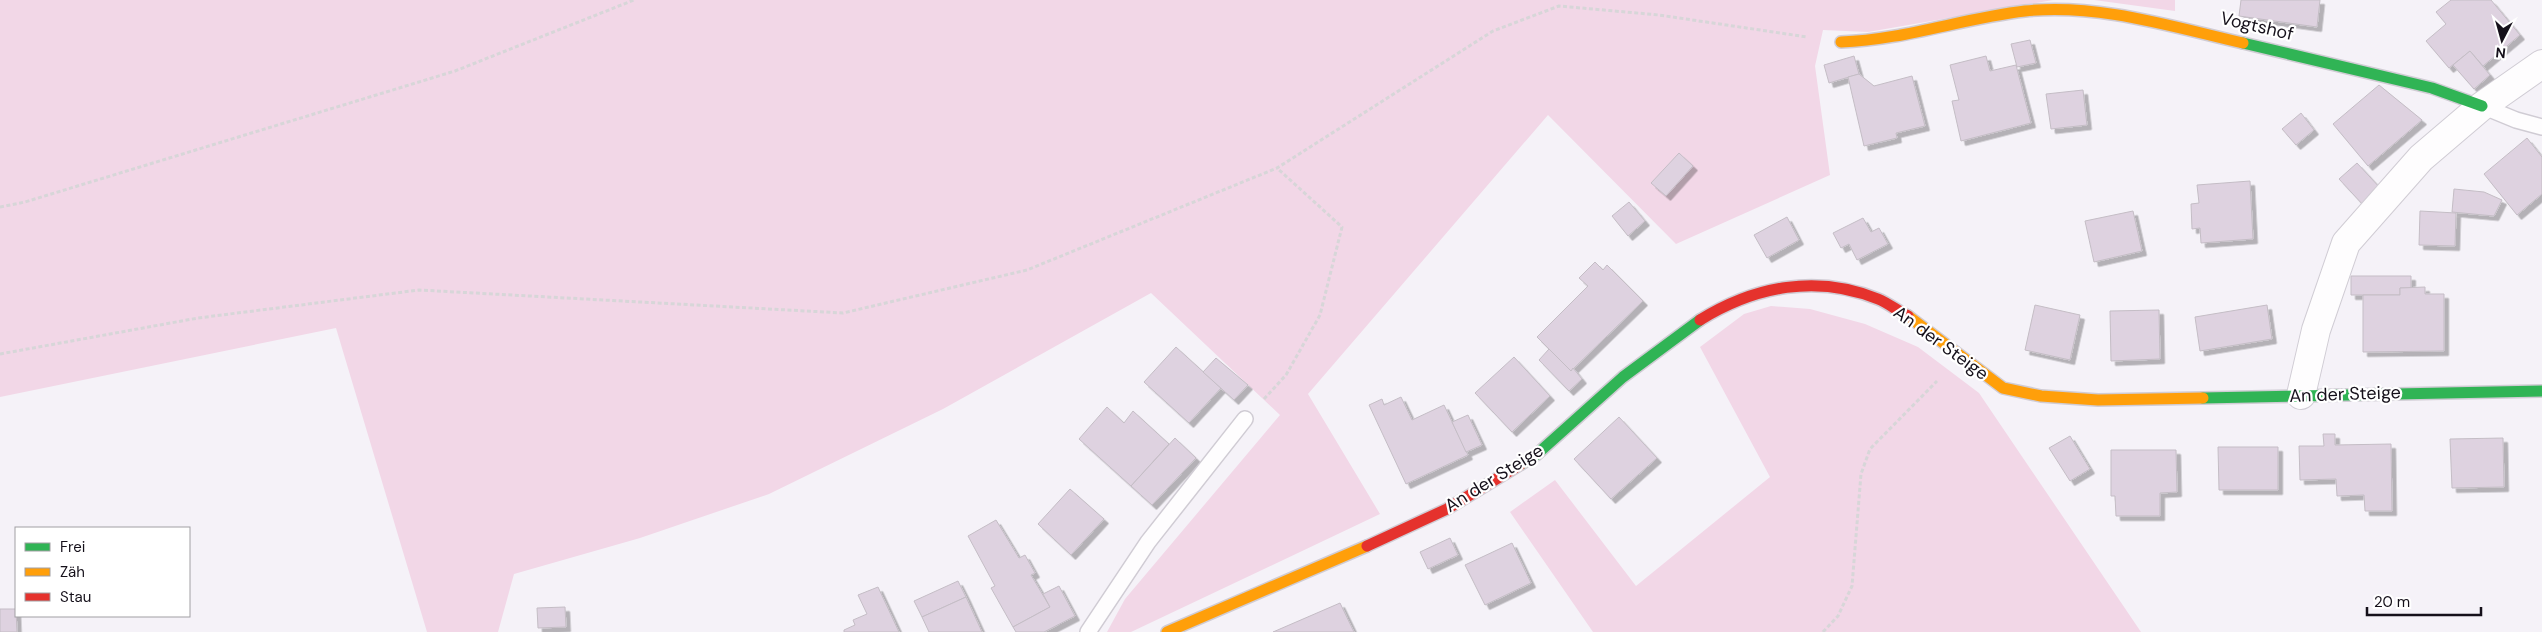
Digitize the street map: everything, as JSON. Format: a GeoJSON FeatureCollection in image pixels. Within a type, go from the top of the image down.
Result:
{"type":"FeatureCollection","features":[{"type":"Feature","properties":{"kind":"street","name":"Vogtshof"},"geometry":{"type":"LineString","coordinates":[[1842,42],[1874,41],[2026,11],[2104,12],[2314,58],[2432,88],[2482,106]]}},
{"type":"Feature","properties":{"kind":"street"},"geometry":{"type":"LineString","coordinates":[[2301,395],[2316,330],[2346,242],[2421,158],[2482,106],[2542,64]]}},
{"type":"Feature","properties":{"kind":"street","name":"An der Steige"},"geometry":{"type":"LineString","coordinates":[[1166,632],[1328,564],[1448,509],[1536,455],[1623,378],[1684,330],[1726,304],[1774,288],[1825,285],[1878,299],[1911,318],[1939,338],[1957,355],[2003,388],[2041,396],[2098,400],[2542,391]]}},
{"type":"Feature","properties":{"kind":"lane"},"geometry":{"type":"LineString","coordinates":[[2482,106],[2516,120],[2542,127]]}},
{"type":"Feature","properties":{"kind":"lane"},"geometry":{"type":"LineString","coordinates":[[1088,632],[1148,542],[1245,419]]}},
{"type":"Feature","properties":{"kind":"path"},"geometry":{"type":"LineString","coordinates":[[0,207],[25,202],[455,71],[634,0]]}},
{"type":"Feature","properties":{"kind":"path"},"geometry":{"type":"LineString","coordinates":[[0,354],[198,318],[419,290],[843,313],[1027,270],[1277,168],[1494,30],[1560,6],[1659,15],[1842,42]]}},
{"type":"Feature","properties":{"kind":"path"},"geometry":{"type":"LineString","coordinates":[[1245,419],[1286,375],[1320,315],[1342,228],[1277,168]]}},
{"type":"Feature","properties":{"kind":"path"},"geometry":{"type":"LineString","coordinates":[[1824,632],[1838,616],[1852,586],[1861,474],[1870,449],[1931,389],[1957,355]]}},
{"type":"Feature","properties":{"kind":"shaded area"},"geometry":{"type":"Polygon","coordinates":[[[0,0],[2053,0],[1868,32],[1823,30],[1815,66],[1830,175],[1676,244],[1548,115],[1308,394],[1380,514],[1131,632],[1107,632],[1125,599],[1280,415],[1151,293],[943,409],[769,494],[640,538],[514,574],[498,632],[427,632],[336,328],[0,397],[0,0]]]}},
{"type":"Feature","properties":{"kind":"shaded area"},"geometry":{"type":"Polygon","coordinates":[[[2094,0],[2175,0],[2175,11],[2094,0]]]}},
{"type":"Feature","properties":{"kind":"shaded area"},"geometry":{"type":"Polygon","coordinates":[[[1771,306],[1810,309],[1865,324],[1918,347],[1979,393],[2141,632],[1593,632],[1510,512],[1555,480],[1636,586],[1770,477],[1700,347],[1744,314],[1771,306]]]}},
{"type":"Feature","properties":{"kind":"building"},"geometry":{"type":"Polygon","coordinates":[[[2241,0],[2320,0],[2317,27],[2239,16],[2241,0]]]}},
{"type":"Feature","properties":{"kind":"building"},"geometry":{"type":"Polygon","coordinates":[[[2451,0],[2491,0],[2520,35],[2483,66],[2470,51],[2449,68],[2426,41],[2446,24],[2436,12],[2451,0]]]}},
{"type":"Feature","properties":{"kind":"building"},"geometry":{"type":"Polygon","coordinates":[[[2030,40],[2036,63],[2017,67],[2011,44],[2030,40]]]}},
{"type":"Feature","properties":{"kind":"building"},"geometry":{"type":"Polygon","coordinates":[[[2470,51],[2490,75],[2474,89],[2453,65],[2470,51]]]}},
{"type":"Feature","properties":{"kind":"building"},"geometry":{"type":"Polygon","coordinates":[[[1854,56],[1859,74],[1829,83],[1824,65],[1854,56]]]}},
{"type":"Feature","properties":{"kind":"building"},"geometry":{"type":"Polygon","coordinates":[[[1986,56],[1990,71],[2016,65],[2031,123],[1961,141],[1952,101],[1959,100],[1950,65],[1986,56]]]}},
{"type":"Feature","properties":{"kind":"building"},"geometry":{"type":"Polygon","coordinates":[[[1859,74],[1874,86],[1912,76],[1925,126],[1896,133],[1897,138],[1864,146],[1848,77],[1859,74]]]}},
{"type":"Feature","properties":{"kind":"building"},"geometry":{"type":"Polygon","coordinates":[[[2379,85],[2422,120],[2368,166],[2333,124],[2379,85]]]}},
{"type":"Feature","properties":{"kind":"building"},"geometry":{"type":"Polygon","coordinates":[[[2083,90],[2087,125],[2051,129],[2046,94],[2083,90]]]}},
{"type":"Feature","properties":{"kind":"building"},"geometry":{"type":"Polygon","coordinates":[[[2301,113],[2314,130],[2296,145],[2282,129],[2301,113]]]}},
{"type":"Feature","properties":{"kind":"building"},"geometry":{"type":"Polygon","coordinates":[[[2527,138],[2542,157],[2542,194],[2517,215],[2484,174],[2527,138]]]}},
{"type":"Feature","properties":{"kind":"building"},"geometry":{"type":"Polygon","coordinates":[[[1679,153],[1693,166],[1666,196],[1651,183],[1679,153]]]}},
{"type":"Feature","properties":{"kind":"building"},"geometry":{"type":"Polygon","coordinates":[[[2357,163],[2382,190],[2364,206],[2339,179],[2357,163]]]}},
{"type":"Feature","properties":{"kind":"building"},"geometry":{"type":"Polygon","coordinates":[[[2250,181],[2253,239],[2201,243],[2200,228],[2192,229],[2191,204],[2199,203],[2197,185],[2250,181]]]}},
{"type":"Feature","properties":{"kind":"building"},"geometry":{"type":"Polygon","coordinates":[[[2454,189],[2484,192],[2502,200],[2494,216],[2452,212],[2454,189]]]}},
{"type":"Feature","properties":{"kind":"building"},"geometry":{"type":"Polygon","coordinates":[[[1629,202],[1645,221],[1628,236],[1612,216],[1629,202]]]}},
{"type":"Feature","properties":{"kind":"building"},"geometry":{"type":"Polygon","coordinates":[[[2133,211],[2142,251],[2094,262],[2085,221],[2133,211]]]}},
{"type":"Feature","properties":{"kind":"building"},"geometry":{"type":"Polygon","coordinates":[[[2420,211],[2456,213],[2455,246],[2419,245],[2420,211]]]}},
{"type":"Feature","properties":{"kind":"building"},"geometry":{"type":"Polygon","coordinates":[[[1787,217],[1799,240],[1767,258],[1754,235],[1787,217]]]}},
{"type":"Feature","properties":{"kind":"building"},"geometry":{"type":"Polygon","coordinates":[[[1863,218],[1871,232],[1879,228],[1888,244],[1857,260],[1849,244],[1841,248],[1833,233],[1863,218]]]}},
{"type":"Feature","properties":{"kind":"building"},"geometry":{"type":"Polygon","coordinates":[[[1595,262],[1603,270],[1607,265],[1643,301],[1571,371],[1537,337],[1588,286],[1579,278],[1595,262]]]}},
{"type":"Feature","properties":{"kind":"building"},"geometry":{"type":"Polygon","coordinates":[[[2351,276],[2411,276],[2411,288],[2400,288],[2400,295],[2351,295],[2351,276]]]}},
{"type":"Feature","properties":{"kind":"building"},"geometry":{"type":"Polygon","coordinates":[[[2425,287],[2425,294],[2444,294],[2444,351],[2363,352],[2363,295],[2400,295],[2400,288],[2425,287]]]}},
{"type":"Feature","properties":{"kind":"building"},"geometry":{"type":"Polygon","coordinates":[[[2035,305],[2080,315],[2070,360],[2025,350],[2035,305]]]}},
{"type":"Feature","properties":{"kind":"building"},"geometry":{"type":"Polygon","coordinates":[[[2267,305],[2272,339],[2200,351],[2195,317],[2267,305]]]}},
{"type":"Feature","properties":{"kind":"building"},"geometry":{"type":"Polygon","coordinates":[[[2159,310],[2160,359],[2111,361],[2110,311],[2159,310]]]}},
{"type":"Feature","properties":{"kind":"building"},"geometry":{"type":"Polygon","coordinates":[[[1176,347],[1221,388],[1189,423],[1144,382],[1176,347]]]}},
{"type":"Feature","properties":{"kind":"building"},"geometry":{"type":"Polygon","coordinates":[[[1549,349],[1571,371],[1573,368],[1582,379],[1569,391],[1539,360],[1549,349]]]}},
{"type":"Feature","properties":{"kind":"building"},"geometry":{"type":"Polygon","coordinates":[[[1514,357],[1550,396],[1512,432],[1475,393],[1514,357]]]}},
{"type":"Feature","properties":{"kind":"building"},"geometry":{"type":"Polygon","coordinates":[[[1216,358],[1248,385],[1234,400],[1203,372],[1216,358]]]}},
{"type":"Feature","properties":{"kind":"building"},"geometry":{"type":"Polygon","coordinates":[[[1401,397],[1412,420],[1444,405],[1468,455],[1406,484],[1369,405],[1382,399],[1384,405],[1401,397]]]}},
{"type":"Feature","properties":{"kind":"building"},"geometry":{"type":"Polygon","coordinates":[[[1107,407],[1124,423],[1133,411],[1169,444],[1131,486],[1079,439],[1107,407]]]}},
{"type":"Feature","properties":{"kind":"building"},"geometry":{"type":"Polygon","coordinates":[[[1468,415],[1482,445],[1466,452],[1452,422],[1468,415]]]}},
{"type":"Feature","properties":{"kind":"building"},"geometry":{"type":"Polygon","coordinates":[[[1619,417],[1657,458],[1611,499],[1574,459],[1619,417]]]}},
{"type":"Feature","properties":{"kind":"building"},"geometry":{"type":"Polygon","coordinates":[[[2323,434],[2335,434],[2335,445],[2391,444],[2392,511],[2365,511],[2364,495],[2337,496],[2336,479],[2300,480],[2299,446],[2324,446],[2323,434]]]}},
{"type":"Feature","properties":{"kind":"building"},"geometry":{"type":"Polygon","coordinates":[[[2070,436],[2090,469],[2070,481],[2049,448],[2070,436]]]}},
{"type":"Feature","properties":{"kind":"building"},"geometry":{"type":"Polygon","coordinates":[[[1175,438],[1196,458],[1152,505],[1131,486],[1175,438]]]}},
{"type":"Feature","properties":{"kind":"building"},"geometry":{"type":"Polygon","coordinates":[[[2503,438],[2504,487],[2452,488],[2450,439],[2503,438]]]}},
{"type":"Feature","properties":{"kind":"building"},"geometry":{"type":"Polygon","coordinates":[[[2218,447],[2278,447],[2278,490],[2219,490],[2218,447]]]}},
{"type":"Feature","properties":{"kind":"building"},"geometry":{"type":"Polygon","coordinates":[[[2111,450],[2176,450],[2177,492],[2160,493],[2160,516],[2116,516],[2115,496],[2111,496],[2111,450]]]}},
{"type":"Feature","properties":{"kind":"building"},"geometry":{"type":"Polygon","coordinates":[[[1070,489],[1104,519],[1071,555],[1038,524],[1070,489]]]}},
{"type":"Feature","properties":{"kind":"building"},"geometry":{"type":"Polygon","coordinates":[[[996,520],[1019,558],[1025,555],[1035,573],[1031,575],[1050,607],[1013,627],[991,588],[995,586],[968,536],[996,520]]]}},
{"type":"Feature","properties":{"kind":"building"},"geometry":{"type":"Polygon","coordinates":[[[1450,538],[1458,555],[1428,569],[1420,552],[1450,538]]]}},
{"type":"Feature","properties":{"kind":"building"},"geometry":{"type":"Polygon","coordinates":[[[1512,543],[1531,583],[1485,605],[1465,565],[1512,543]]]}},
{"type":"Feature","properties":{"kind":"building"},"geometry":{"type":"Polygon","coordinates":[[[958,581],[966,597],[922,617],[914,601],[958,581]]]}},
{"type":"Feature","properties":{"kind":"building"},"geometry":{"type":"Polygon","coordinates":[[[1059,586],[1075,616],[1044,632],[1016,632],[1013,627],[1050,607],[1043,594],[1059,586]]]}},
{"type":"Feature","properties":{"kind":"building"},"geometry":{"type":"Polygon","coordinates":[[[878,587],[899,632],[844,632],[844,630],[855,625],[853,620],[867,614],[858,595],[878,587]]]}},
{"type":"Feature","properties":{"kind":"building"},"geometry":{"type":"Polygon","coordinates":[[[966,597],[982,632],[929,632],[922,617],[966,597]]]}},
{"type":"Feature","properties":{"kind":"building"},"geometry":{"type":"Polygon","coordinates":[[[1340,603],[1354,632],[1273,632],[1340,603]]]}},
{"type":"Feature","properties":{"kind":"building"},"geometry":{"type":"Polygon","coordinates":[[[565,607],[566,627],[538,628],[537,608],[565,607]]]}},
{"type":"Feature","properties":{"kind":"building"},"geometry":{"type":"Polygon","coordinates":[[[0,609],[15,609],[17,632],[0,632],[0,609]]]}},
{"type":"Feature","properties":{"kind":"traffic: fast"},"geometry":{"type":"LineString","coordinates":[[2243,43],[2432,88],[2482,106]]}},
{"type":"Feature","properties":{"kind":"traffic: fast"},"geometry":{"type":"LineString","coordinates":[[1521,464],[1536,455],[1623,377],[1700,320]]}},
{"type":"Feature","properties":{"kind":"traffic: fast"},"geometry":{"type":"LineString","coordinates":[[2203,398],[2542,391]]}},
{"type":"Feature","properties":{"kind":"traffic: slow"},"geometry":{"type":"LineString","coordinates":[[1841,42],[1888,37],[2002,14],[2052,9],[2108,13],[2243,43]]}},
{"type":"Feature","properties":{"kind":"traffic: slow"},"geometry":{"type":"LineString","coordinates":[[1908,316],[2003,388],[2041,396],[2098,400],[2203,398]]}},
{"type":"Feature","properties":{"kind":"traffic: slow"},"geometry":{"type":"LineString","coordinates":[[1167,632],[1367,546]]}},
{"type":"Feature","properties":{"kind":"traffic: jam"},"geometry":{"type":"LineString","coordinates":[[1700,320],[1721,308],[1764,292],[1787,287],[1809,286],[1855,291],[1882,301],[1908,316]]}},
{"type":"Feature","properties":{"kind":"traffic: jam"},"geometry":{"type":"LineString","coordinates":[[1367,546],[1447,509],[1521,464]]}}]}
